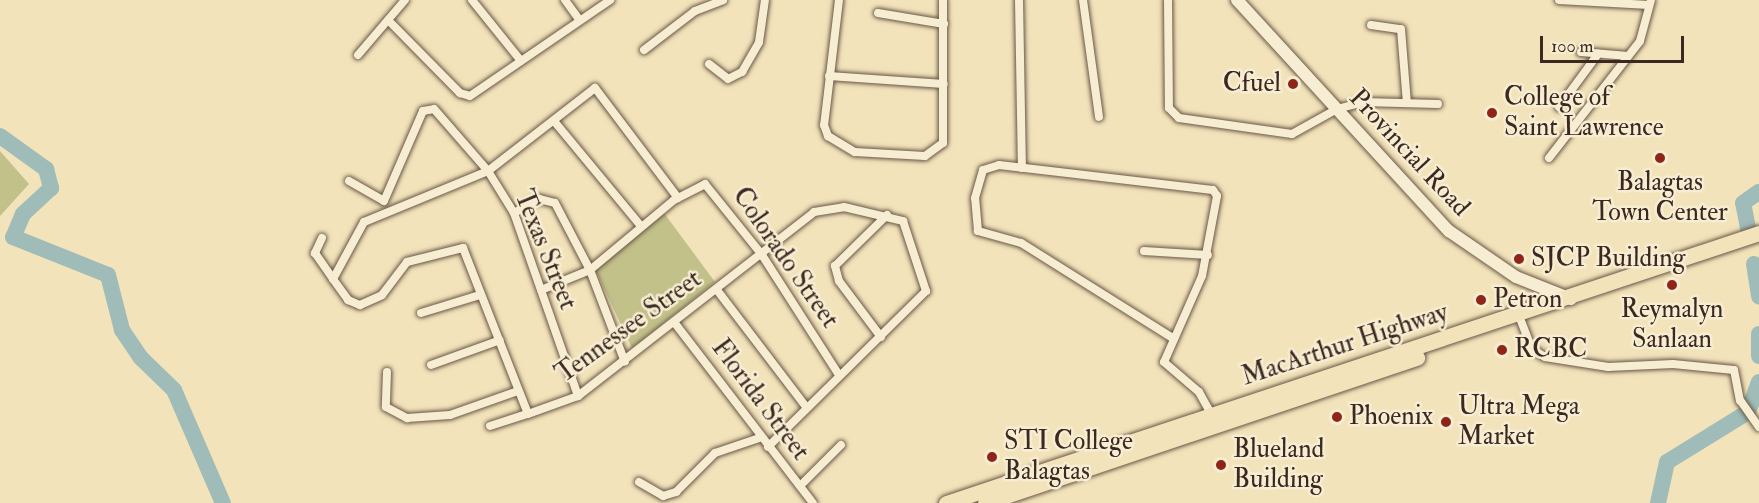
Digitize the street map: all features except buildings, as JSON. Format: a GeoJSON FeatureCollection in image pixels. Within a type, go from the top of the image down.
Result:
{"type":"FeatureCollection","features":[{"type":"Feature","properties":{"kind":"highway","name":"MacArthur Highway"},"geometry":{"type":"LineString","coordinates":[[946,503],[1214,420],[1519,318],[1570,298],[1756,238]]}},
{"type":"Feature","properties":{"kind":"highway","name":"MacArthur Highway"},"geometry":{"type":"LineString","coordinates":[[985,503],[1214,420]]}},
{"type":"Feature","properties":{"kind":"main road","name":"Provincial Road"},"geometry":{"type":"LineString","coordinates":[[1237,0],[1449,231],[1516,277],[1570,298]]}},
{"type":"Feature","properties":{"kind":"street"},"geometry":{"type":"LineString","coordinates":[[358,55],[405,0]]}},
{"type":"Feature","properties":{"kind":"street"},"geometry":{"type":"LineString","coordinates":[[472,0],[520,61]]}},
{"type":"Feature","properties":{"kind":"street"},"geometry":{"type":"LineString","coordinates":[[565,0],[579,19]]}},
{"type":"Feature","properties":{"kind":"street"},"geometry":{"type":"LineString","coordinates":[[388,20],[465,96],[610,0]]}},
{"type":"Feature","properties":{"kind":"street"},"geometry":{"type":"LineString","coordinates":[[644,50],[695,11],[723,0]]}},
{"type":"Feature","properties":{"kind":"street"},"geometry":{"type":"LineString","coordinates":[[709,64],[728,79],[742,72],[762,34],[765,0]]}},
{"type":"Feature","properties":{"kind":"street"},"geometry":{"type":"LineString","coordinates":[[838,0],[829,76],[828,135],[855,152],[926,156],[941,149],[944,84],[943,0]]}},
{"type":"Feature","properties":{"kind":"street"},"geometry":{"type":"LineString","coordinates":[[1020,0],[1022,168]]}},
{"type":"Feature","properties":{"kind":"street"},"geometry":{"type":"LineString","coordinates":[[1083,0],[1099,117]]}},
{"type":"Feature","properties":{"kind":"street"},"geometry":{"type":"LineString","coordinates":[[1168,0],[1172,115],[1292,134],[1337,109],[1363,102],[1438,104]]}},
{"type":"Feature","properties":{"kind":"street"},"geometry":{"type":"LineString","coordinates":[[1549,158],[1640,41],[1650,2],[1559,0]]}},
{"type":"Feature","properties":{"kind":"street"},"geometry":{"type":"LineString","coordinates":[[878,13],[944,24]]}},
{"type":"Feature","properties":{"kind":"street"},"geometry":{"type":"LineString","coordinates":[[1371,25],[1401,30],[1407,103]]}},
{"type":"Feature","properties":{"kind":"street"},"geometry":{"type":"LineString","coordinates":[[1581,52],[1628,56]]}},
{"type":"Feature","properties":{"kind":"street"},"geometry":{"type":"LineString","coordinates":[[1559,107],[1598,54]]}},
{"type":"Feature","properties":{"kind":"street"},"geometry":{"type":"LineString","coordinates":[[829,76],[944,84]]}},
{"type":"Feature","properties":{"kind":"street"},"geometry":{"type":"LineString","coordinates":[[333,279],[360,226],[388,212],[488,171],[595,88],[678,198]]}},
{"type":"Feature","properties":{"kind":"street","name":"Texas Street"},"geometry":{"type":"LineString","coordinates":[[384,201],[430,107],[488,171],[514,213],[578,396]]}},
{"type":"Feature","properties":{"kind":"street"},"geometry":{"type":"LineString","coordinates":[[554,120],[641,226]]}},
{"type":"Feature","properties":{"kind":"street"},"geometry":{"type":"LineString","coordinates":[[1171,337],[1022,243],[978,231],[975,198],[983,170],[1022,168],[1206,186],[1217,196],[1208,255],[1171,337],[1164,362],[1194,387],[1214,420]]}},
{"type":"Feature","properties":{"kind":"street"},"geometry":{"type":"LineString","coordinates":[[349,181],[384,201],[388,212]]}},
{"type":"Feature","properties":{"kind":"street","name":"Colorado Street"},"geometry":{"type":"LineString","coordinates":[[541,291],[590,270],[678,198],[705,184],[762,255],[839,375]]}},
{"type":"Feature","properties":{"kind":"street"},"geometry":{"type":"LineString","coordinates":[[514,213],[539,199],[555,203],[590,270],[625,362]]}},
{"type":"Feature","properties":{"kind":"street","name":"Tennessee Street"},"geometry":{"type":"LineString","coordinates":[[490,426],[578,396],[828,207],[887,215],[907,225],[927,286],[881,337],[806,407],[768,447]]}},
{"type":"Feature","properties":{"kind":"street"},"geometry":{"type":"LineString","coordinates":[[881,337],[839,281],[835,266],[887,215]]}},
{"type":"Feature","properties":{"kind":"street"},"geometry":{"type":"LineString","coordinates":[[322,238],[315,253],[348,300],[360,305],[382,296],[407,262],[456,246],[468,253],[480,295],[528,414]]}},
{"type":"Feature","properties":{"kind":"street"},"geometry":{"type":"LineString","coordinates":[[1144,250],[1208,255]]}},
{"type":"Feature","properties":{"kind":"street"},"geometry":{"type":"LineString","coordinates":[[717,290],[806,407]]}},
{"type":"Feature","properties":{"kind":"street"},"geometry":{"type":"LineString","coordinates":[[421,313],[480,295]]}},
{"type":"Feature","properties":{"kind":"street"},"geometry":{"type":"LineString","coordinates":[[1519,318],[1532,349],[1545,357],[1608,367],[1673,364],[1734,370],[1740,400],[1759,427]]}},
{"type":"Feature","properties":{"kind":"street","name":"Florida Street"},"geometry":{"type":"LineString","coordinates":[[674,322],[759,438],[813,503]]}},
{"type":"Feature","properties":{"kind":"street"},"geometry":{"type":"LineString","coordinates":[[431,365],[500,340]]}},
{"type":"Feature","properties":{"kind":"street"},"geometry":{"type":"LineString","coordinates":[[387,372],[386,407],[406,418],[450,415],[518,391]]}},
{"type":"Feature","properties":{"kind":"street"},"geometry":{"type":"LineString","coordinates":[[639,482],[663,496],[676,492],[715,453],[759,438]]}},
{"type":"Feature","properties":{"kind":"street"},"geometry":{"type":"LineString","coordinates":[[800,486],[841,445]]}},
{"type":"Feature","properties":{"kind":"shaded area"},"geometry":{"type":"Polygon","coordinates":[[[0,151],[29,184],[0,216],[0,151]]]}},
{"type":"Feature","properties":{"kind":"shaded area"},"geometry":{"type":"Polygon","coordinates":[[[664,213],[715,282],[632,348],[595,269],[664,213]]]}},
{"type":"Feature","properties":{"kind":"waterway"},"geometry":{"type":"LineString","coordinates":[[0,136],[46,169],[51,188],[23,214],[13,237],[108,275],[122,330],[140,357],[174,390],[223,503]]}},
{"type":"Feature","properties":{"kind":"waterway"},"geometry":{"type":"LineString","coordinates":[[1748,228],[1743,203],[1759,192]]}},
{"type":"Feature","properties":{"kind":"waterway"},"geometry":{"type":"LineString","coordinates":[[1754,264],[1759,297]]}},
{"type":"Feature","properties":{"kind":"waterway"},"geometry":{"type":"LineString","coordinates":[[1759,334],[1759,356]]}},
{"type":"Feature","properties":{"kind":"waterway"},"geometry":{"type":"LineString","coordinates":[[1658,503],[1667,462],[1748,412],[1759,382]]}},
{"type":"Feature","properties":{"kind":"place","name":"Cfuel"},"geometry":{"type":"Point","coordinates":[1293,84]}},
{"type":"Feature","properties":{"kind":"place","name":"College of Saint Lawrence"},"geometry":{"type":"Point","coordinates":[1492,113]}},
{"type":"Feature","properties":{"kind":"place","name":"Balagtas Town Center"},"geometry":{"type":"Point","coordinates":[1660,158]}},
{"type":"Feature","properties":{"kind":"place","name":"SJCP Building"},"geometry":{"type":"Point","coordinates":[1519,259]}},
{"type":"Feature","properties":{"kind":"place","name":"Reymalyn Sanlaan"},"geometry":{"type":"Point","coordinates":[1672,285]}},
{"type":"Feature","properties":{"kind":"place","name":"Petron"},"geometry":{"type":"Point","coordinates":[1481,300]}},
{"type":"Feature","properties":{"kind":"place","name":"RCBC"},"geometry":{"type":"Point","coordinates":[1502,350]}},
{"type":"Feature","properties":{"kind":"place","name":"Phoenix"},"geometry":{"type":"Point","coordinates":[1337,417]}},
{"type":"Feature","properties":{"kind":"place","name":"Ultra Mega Market"},"geometry":{"type":"Point","coordinates":[1446,422]}},
{"type":"Feature","properties":{"kind":"place","name":"STI College Balagtas"},"geometry":{"type":"Point","coordinates":[992,457]}},
{"type":"Feature","properties":{"kind":"place","name":"Blueland Building"},"geometry":{"type":"Point","coordinates":[1221,465]}}]}
